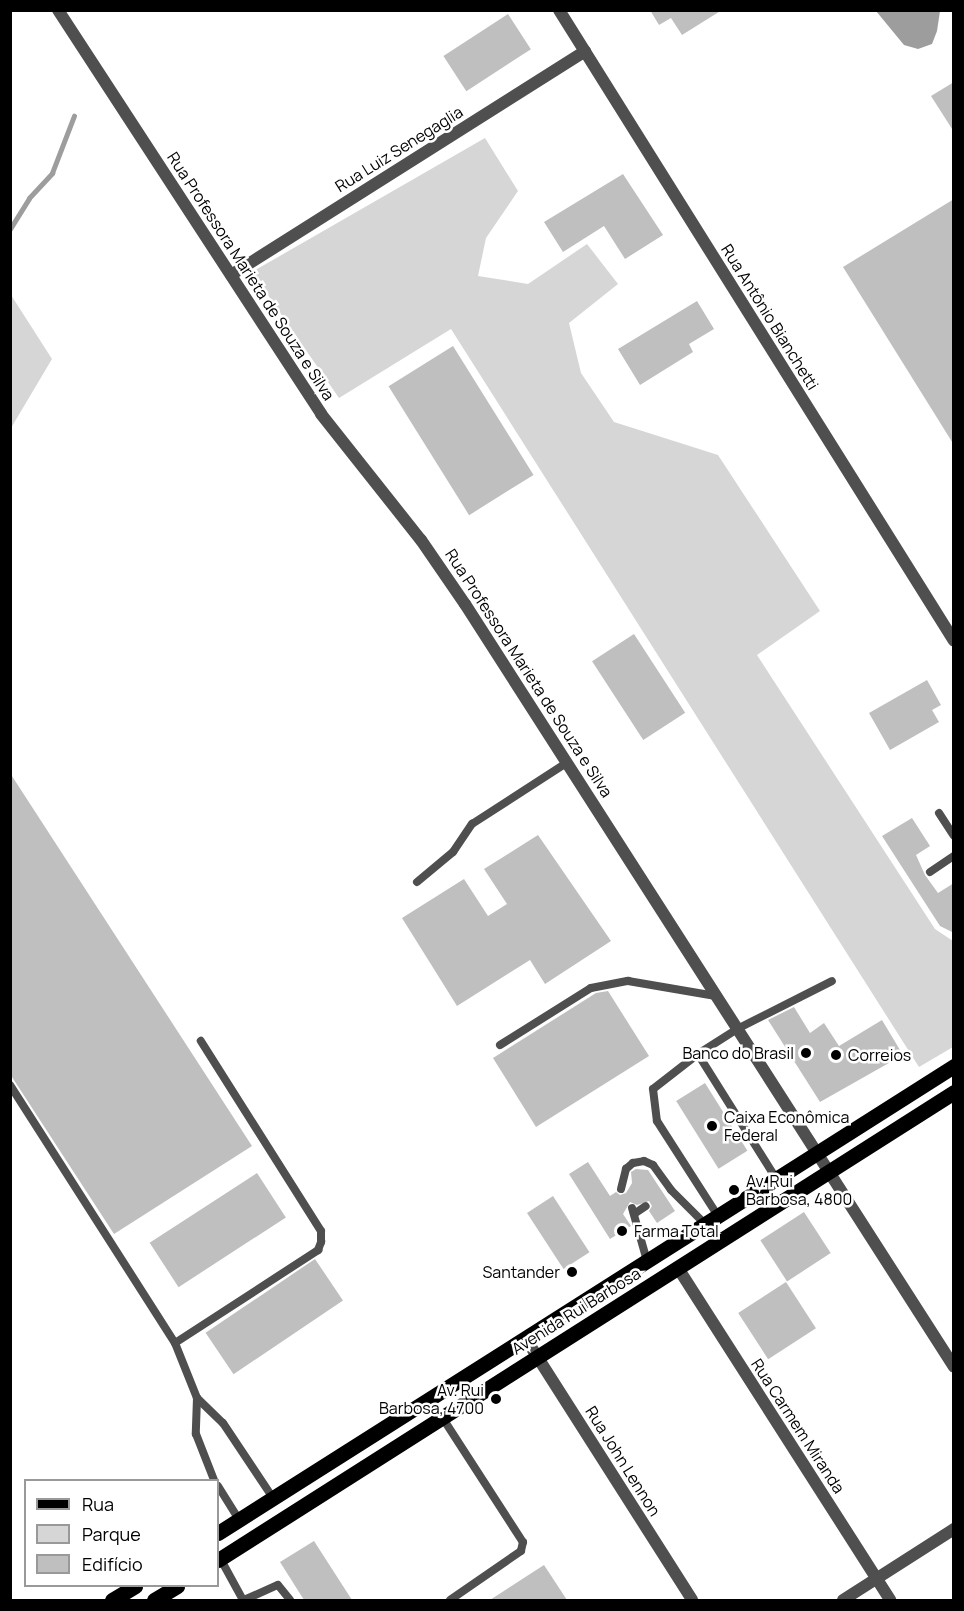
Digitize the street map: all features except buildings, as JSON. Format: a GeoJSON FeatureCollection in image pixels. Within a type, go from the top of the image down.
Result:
{"type":"FeatureCollection","features":[{"type":"Feature","properties":{"kind":"main road","name":"Avenida Rui Barbosa"},"geometry":{"type":"LineString","coordinates":[[219,1532],[954,1066]]}},
{"type":"Feature","properties":{"kind":"main road","name":"Avenida Rui Barbosa"},"geometry":{"type":"LineString","coordinates":[[219,1559],[954,1092]]}},
{"type":"Feature","properties":{"kind":"main road"},"geometry":{"type":"LineString","coordinates":[[112,1600],[133,1587]]}},
{"type":"Feature","properties":{"kind":"main road"},"geometry":{"type":"LineString","coordinates":[[153,1600],[175,1587]]}},
{"type":"Feature","properties":{"kind":"street","name":"Rua Professora Marieta de Souza e Silva"},"geometry":{"type":"LineString","coordinates":[[58,10],[321,414],[442,570],[739,1028],[954,1367]]}},
{"type":"Feature","properties":{"kind":"street","name":"Rua Antônio Bianchetti"},"geometry":{"type":"LineString","coordinates":[[559,10],[954,641]]}},
{"type":"Feature","properties":{"kind":"street","name":"Rua Luiz Senegaglia"},"geometry":{"type":"LineString","coordinates":[[231,275],[585,51]]}},
{"type":"Feature","properties":{"kind":"street","name":"Rua Carmem Miranda"},"geometry":{"type":"LineString","coordinates":[[678,1268],[890,1600]]}},
{"type":"Feature","properties":{"kind":"street","name":"Rua John Lennon"},"geometry":{"type":"LineString","coordinates":[[526,1339],[692,1600]]}},
{"type":"Feature","properties":{"kind":"street"},"geometry":{"type":"LineString","coordinates":[[843,1600],[954,1529]]}},
{"type":"Feature","properties":{"kind":"lane"},"geometry":{"type":"LineString","coordinates":[[417,882],[453,852],[472,824],[568,762]]}},
{"type":"Feature","properties":{"kind":"lane"},"geometry":{"type":"LineString","coordinates":[[939,813],[954,837]]}},
{"type":"Feature","properties":{"kind":"lane"},"geometry":{"type":"LineString","coordinates":[[930,872],[954,856]]}},
{"type":"Feature","properties":{"kind":"lane"},"geometry":{"type":"LineString","coordinates":[[500,1045],[591,988],[628,981],[718,996]]}},
{"type":"Feature","properties":{"kind":"lane"},"geometry":{"type":"LineString","coordinates":[[719,1216],[657,1121],[653,1089],[698,1054],[739,1028],[832,981]]}},
{"type":"Feature","properties":{"kind":"lane"},"geometry":{"type":"LineString","coordinates":[[175,1343],[318,1250],[321,1242],[321,1231],[201,1041]]}},
{"type":"Feature","properties":{"kind":"lane"},"geometry":{"type":"LineString","coordinates":[[698,1054],[777,1180]]}},
{"type":"Feature","properties":{"kind":"lane"},"geometry":{"type":"LineString","coordinates":[[10,1085],[175,1343],[197,1398],[196,1434],[208,1472],[213,1479]]}},
{"type":"Feature","properties":{"kind":"lane"},"geometry":{"type":"LineString","coordinates":[[621,1189],[626,1169],[633,1163],[644,1161],[653,1165],[668,1192],[705,1224]]}},
{"type":"Feature","properties":{"kind":"lane"},"geometry":{"type":"LineString","coordinates":[[646,1206],[633,1211],[647,1261]]}},
{"type":"Feature","properties":{"kind":"lane"},"geometry":{"type":"LineString","coordinates":[[197,1398],[223,1423],[273,1498]]}},
{"type":"Feature","properties":{"kind":"lane"},"geometry":{"type":"LineString","coordinates":[[442,1417],[523,1542],[521,1551],[450,1600]]}},
{"type":"Feature","properties":{"kind":"lane"},"geometry":{"type":"LineString","coordinates":[[219,1488],[239,1519]]}},
{"type":"Feature","properties":{"kind":"lane"},"geometry":{"type":"LineString","coordinates":[[219,1559],[244,1600],[278,1585],[290,1600]]}},
{"type":"Feature","properties":{"kind":"green space"},"geometry":{"type":"Polygon","coordinates":[[[485,138],[518,191],[486,238],[478,276],[528,284],[587,244],[618,284],[569,323],[581,373],[614,422],[718,455],[820,611],[757,655],[935,929],[953,941],[953,1047],[919,1067],[451,329],[339,398],[252,272],[485,138]]]}},
{"type":"Feature","properties":{"kind":"green space"},"geometry":{"type":"Polygon","coordinates":[[[11,295],[52,359],[11,428],[11,295]]]}},
{"type":"Feature","properties":{"kind":"shaded area"},"geometry":{"type":"Polygon","coordinates":[[[876,11],[940,11],[932,44],[918,49],[904,45],[876,11]]]}},
{"type":"Feature","properties":{"kind":"waterway"},"geometry":{"type":"LineString","coordinates":[[10,229],[29,198],[52,173],[74,116]]}},
{"type":"Feature","properties":{"kind":"place","name":"Banco do Brasil"},"geometry":{"type":"Point","coordinates":[806,1053]}},
{"type":"Feature","properties":{"kind":"place","name":"Correios"},"geometry":{"type":"Point","coordinates":[836,1055]}},
{"type":"Feature","properties":{"kind":"place","name":"Caixa Econômica Federal"},"geometry":{"type":"Point","coordinates":[712,1126]}},
{"type":"Feature","properties":{"kind":"place","name":"Av. Rui Barbosa, 4800"},"geometry":{"type":"Point","coordinates":[734,1190]}},
{"type":"Feature","properties":{"kind":"place","name":"Farma Total"},"geometry":{"type":"Point","coordinates":[622,1231]}},
{"type":"Feature","properties":{"kind":"place","name":"Santander"},"geometry":{"type":"Point","coordinates":[572,1272]}},
{"type":"Feature","properties":{"kind":"place","name":"Av. Rui Barbosa, 4700"},"geometry":{"type":"Point","coordinates":[496,1399]}}]}
